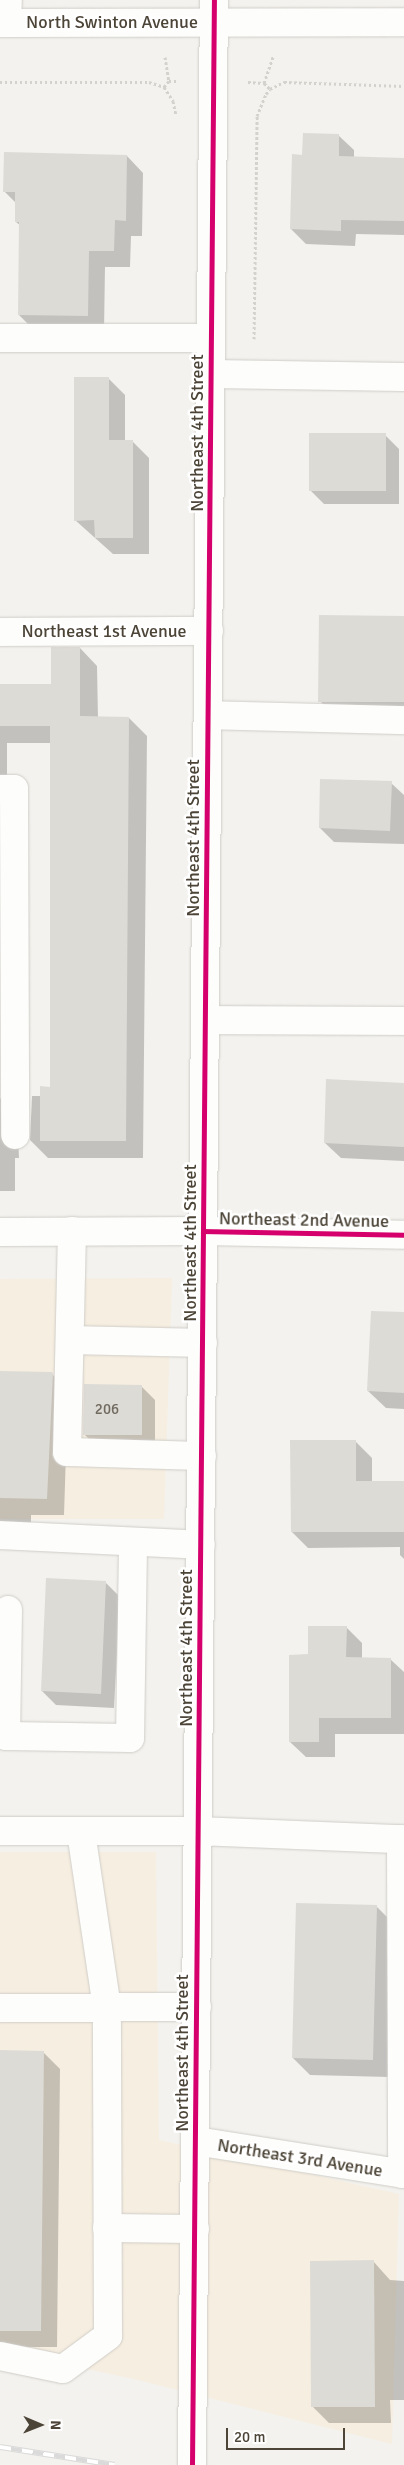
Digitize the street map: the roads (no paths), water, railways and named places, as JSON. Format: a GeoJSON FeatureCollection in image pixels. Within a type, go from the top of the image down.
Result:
{"type":"FeatureCollection","features":[{"type":"Feature","properties":{"kind":"street","name":"North Swinton Avenue"},"geometry":{"type":"LineString","coordinates":[[5,16],[214,11],[404,22]]}},
{"type":"Feature","properties":{"kind":"street","name":"Northeast 4th Street"},"geometry":{"type":"LineString","coordinates":[[192,2465],[214,11]]}},
{"type":"Feature","properties":{"kind":"street"},"geometry":{"type":"LineString","coordinates":[[0,338],[211,338]]}},
{"type":"Feature","properties":{"kind":"street"},"geometry":{"type":"LineString","coordinates":[[211,374],[404,377]]}},
{"type":"Feature","properties":{"kind":"street","name":"Northeast 1st Avenue"},"geometry":{"type":"LineString","coordinates":[[0,632],[209,631]]}},
{"type":"Feature","properties":{"kind":"street"},"geometry":{"type":"LineString","coordinates":[[208,714],[404,720]]}},
{"type":"Feature","properties":{"kind":"street"},"geometry":{"type":"LineString","coordinates":[[7,789],[7,1067],[15,1135]]}},
{"type":"Feature","properties":{"kind":"street"},"geometry":{"type":"LineString","coordinates":[[205,1020],[404,1021]]}},
{"type":"Feature","properties":{"kind":"street","name":"Northeast 2nd Avenue"},"geometry":{"type":"LineString","coordinates":[[0,1232],[204,1231],[404,1235]]}},
{"type":"Feature","properties":{"kind":"street"},"geometry":{"type":"LineString","coordinates":[[72,1232],[67,1452],[202,1456]]}},
{"type":"Feature","properties":{"kind":"street"},"geometry":{"type":"LineString","coordinates":[[70,1340],[203,1343]]}},
{"type":"Feature","properties":{"kind":"street"},"geometry":{"type":"LineString","coordinates":[[0,1535],[201,1546]]}},
{"type":"Feature","properties":{"kind":"street"},"geometry":{"type":"LineString","coordinates":[[8,1610],[6,1736],[130,1738],[133,1542]]}},
{"type":"Feature","properties":{"kind":"street"},"geometry":{"type":"LineString","coordinates":[[0,1831],[198,1831],[401,1839],[403,2174]]}},
{"type":"Feature","properties":{"kind":"street"},"geometry":{"type":"LineString","coordinates":[[0,2356],[63,2369],[108,2336],[107,2008],[81,1831]]}},
{"type":"Feature","properties":{"kind":"street"},"geometry":{"type":"LineString","coordinates":[[0,2008],[196,2007]]}},
{"type":"Feature","properties":{"kind":"street","name":"Northeast 3rd Avenue"},"geometry":{"type":"LineString","coordinates":[[196,2141],[403,2174]]}},
{"type":"Feature","properties":{"kind":"street"},"geometry":{"type":"LineString","coordinates":[[107,2228],[195,2230]]}},
{"type":"Feature","properties":{"kind":"railway"},"geometry":{"type":"LineString","coordinates":[[0,2447],[115,2465]]}}]}
